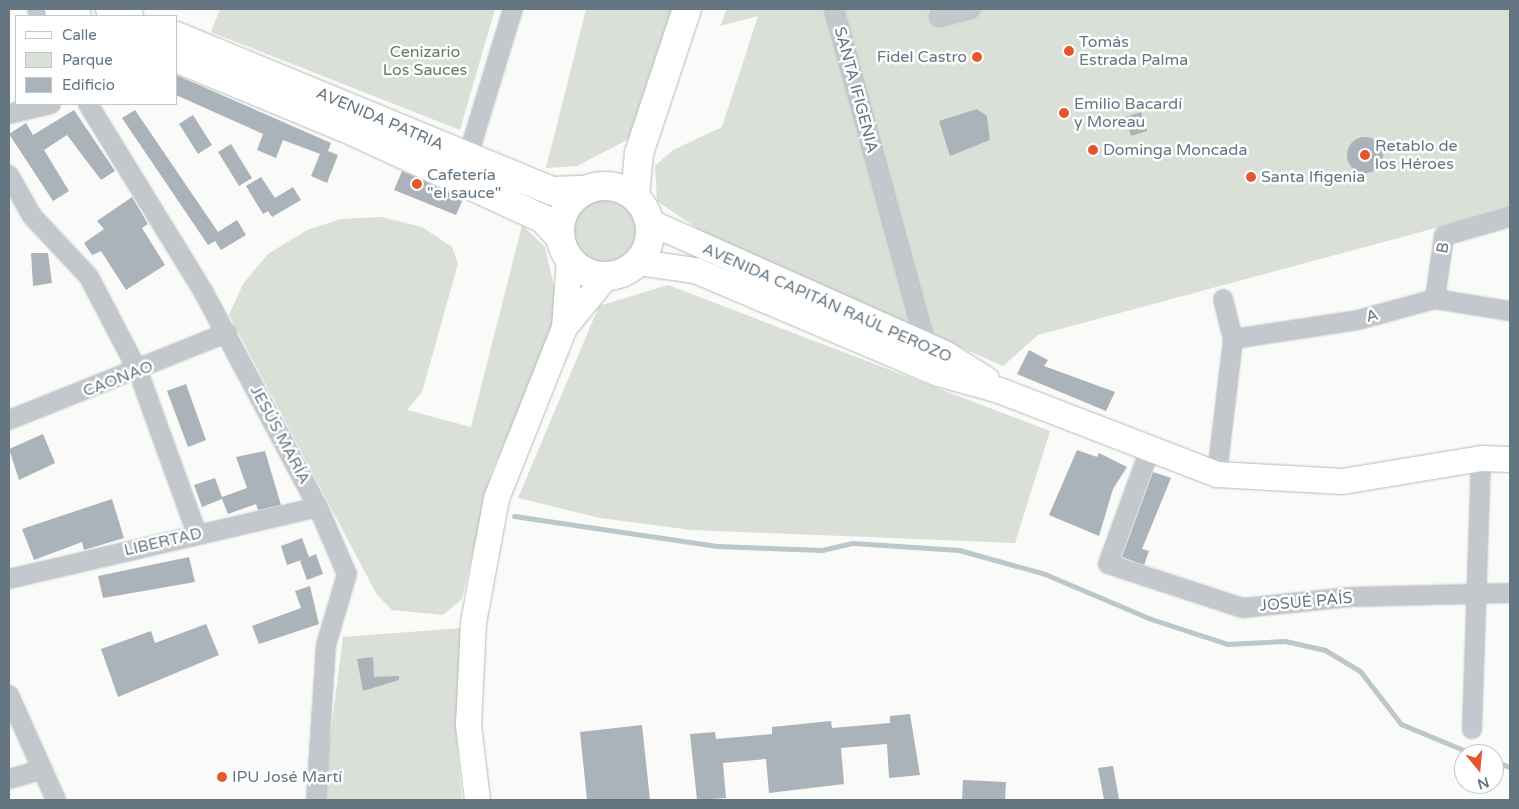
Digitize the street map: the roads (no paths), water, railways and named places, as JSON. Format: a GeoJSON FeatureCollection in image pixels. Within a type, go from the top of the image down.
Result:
{"type":"FeatureCollection","features":[{"type":"Feature","properties":{"kind":"main road"},"geometry":{"type":"LineString","coordinates":[[59,9],[74,15]]}},
{"type":"Feature","properties":{"kind":"main road"},"geometry":{"type":"LineString","coordinates":[[110,9],[126,15]]}},
{"type":"Feature","properties":{"kind":"main road"},"geometry":{"type":"LineString","coordinates":[[476,800],[468,724],[475,613],[496,498],[564,327],[606,276],[638,262],[648,244],[650,222],[635,197],[639,153],[687,9]]}},
{"type":"Feature","properties":{"kind":"main road","name":"AVENIDA PATRIA"},"geometry":{"type":"LineString","coordinates":[[178,37],[552,190],[594,188]]}},
{"type":"Feature","properties":{"kind":"main road","name":"AVENIDA PATRIA"},"geometry":{"type":"LineString","coordinates":[[178,59],[352,131],[486,194],[557,238]]}},
{"type":"Feature","properties":{"kind":"main road"},"geometry":{"type":"LineString","coordinates":[[564,327],[557,238],[561,218],[570,202],[621,175],[639,153]]}},
{"type":"Feature","properties":{"kind":"main road"},"geometry":{"type":"LineString","coordinates":[[594,188],[635,197]]}},
{"type":"Feature","properties":{"kind":"main road","name":"AVENIDA CAPITÁN RAÚL PEROZO"},"geometry":{"type":"LineString","coordinates":[[650,222],[937,357],[999,390],[1217,474],[1342,481],[1480,458],[1510,459]]}},
{"type":"Feature","properties":{"kind":"main road"},"geometry":{"type":"LineString","coordinates":[[557,238],[586,272],[606,276]]}},
{"type":"Feature","properties":{"kind":"main road","name":"AVENIDA CAPITÁN RAÚL PEROZO"},"geometry":{"type":"LineString","coordinates":[[638,262],[695,270],[937,357]]}},
{"type":"Feature","properties":{"kind":"street"},"geometry":{"type":"LineString","coordinates":[[468,156],[513,9]]}},
{"type":"Feature","properties":{"kind":"street","name":"SANTA IFIGENIA"},"geometry":{"type":"LineString","coordinates":[[834,9],[937,357]]}},
{"type":"Feature","properties":{"kind":"street"},"geometry":{"type":"LineString","coordinates":[[940,17],[970,9]]}},
{"type":"Feature","properties":{"kind":"street"},"geometry":{"type":"LineString","coordinates":[[9,114],[47,105]]}},
{"type":"Feature","properties":{"kind":"street","name":"JESÚS MARÍA"},"geometry":{"type":"LineString","coordinates":[[89,105],[175,239],[318,507],[347,574],[326,645],[316,800]]}},
{"type":"Feature","properties":{"kind":"street"},"geometry":{"type":"LineString","coordinates":[[9,175],[32,216],[89,276],[138,371],[197,534]]}},
{"type":"Feature","properties":{"kind":"street","name":"B"},"geometry":{"type":"LineString","coordinates":[[1435,299],[1444,236],[1510,217]]}},
{"type":"Feature","properties":{"kind":"street"},"geometry":{"type":"LineString","coordinates":[[1217,474],[1233,339],[1223,299]]}},
{"type":"Feature","properties":{"kind":"street","name":"A"},"geometry":{"type":"LineString","coordinates":[[1233,339],[1358,320],[1435,299],[1510,311]]}},
{"type":"Feature","properties":{"kind":"street","name":"CAONAO"},"geometry":{"type":"LineString","coordinates":[[9,420],[138,371],[226,333]]}},
{"type":"Feature","properties":{"kind":"street","name":"JOSUÉ PAÍS"},"geometry":{"type":"LineString","coordinates":[[1150,449],[1108,564],[1243,608],[1349,597],[1510,593]]}},
{"type":"Feature","properties":{"kind":"street"},"geometry":{"type":"LineString","coordinates":[[1472,729],[1479,593],[1480,458]]}},
{"type":"Feature","properties":{"kind":"street","name":"LIBERTAD"},"geometry":{"type":"LineString","coordinates":[[9,579],[318,507]]}},
{"type":"Feature","properties":{"kind":"street"},"geometry":{"type":"LineString","coordinates":[[9,695],[56,800]]}},
{"type":"Feature","properties":{"kind":"street"},"geometry":{"type":"LineString","coordinates":[[9,779],[43,768]]}},
{"type":"Feature","properties":{"kind":"waterway"},"geometry":{"type":"LineString","coordinates":[[514,516],[717,546],[822,550],[853,543],[959,550],[1045,574],[1151,619],[1227,644],[1285,641],[1325,650],[1360,671],[1401,724],[1454,746]]}},
{"type":"Feature","properties":{"kind":"waterway"},"geometry":{"type":"LineString","coordinates":[[1504,765],[1510,767]]}},
{"type":"Feature","properties":{"kind":"place","name":"Tomás Estrada Palma"},"geometry":{"type":"Point","coordinates":[1069,51]}},
{"type":"Feature","properties":{"kind":"place","name":"Fidel Castro"},"geometry":{"type":"Point","coordinates":[977,57]}},
{"type":"Feature","properties":{"kind":"place","name":"Emilio Bacardí y Moreau"},"geometry":{"type":"Point","coordinates":[1064,113]}},
{"type":"Feature","properties":{"kind":"place","name":"Dominga Moncada"},"geometry":{"type":"Point","coordinates":[1093,150]}},
{"type":"Feature","properties":{"kind":"place","name":"Retablo de los Héroes"},"geometry":{"type":"Point","coordinates":[1365,155]}},
{"type":"Feature","properties":{"kind":"place","name":"Santa Ifigenia"},"geometry":{"type":"Point","coordinates":[1251,177]}},
{"type":"Feature","properties":{"kind":"place","name":"Cafetería \"el sauce\""},"geometry":{"type":"Point","coordinates":[417,184]}},
{"type":"Feature","properties":{"kind":"place","name":"IPU José Martí"},"geometry":{"type":"Point","coordinates":[222,777]}},
{"type":"Feature","properties":{"kind":"park label","name":"Cenizario Los Sauces"},"geometry":{"type":"Point","coordinates":[425,61]}}]}
